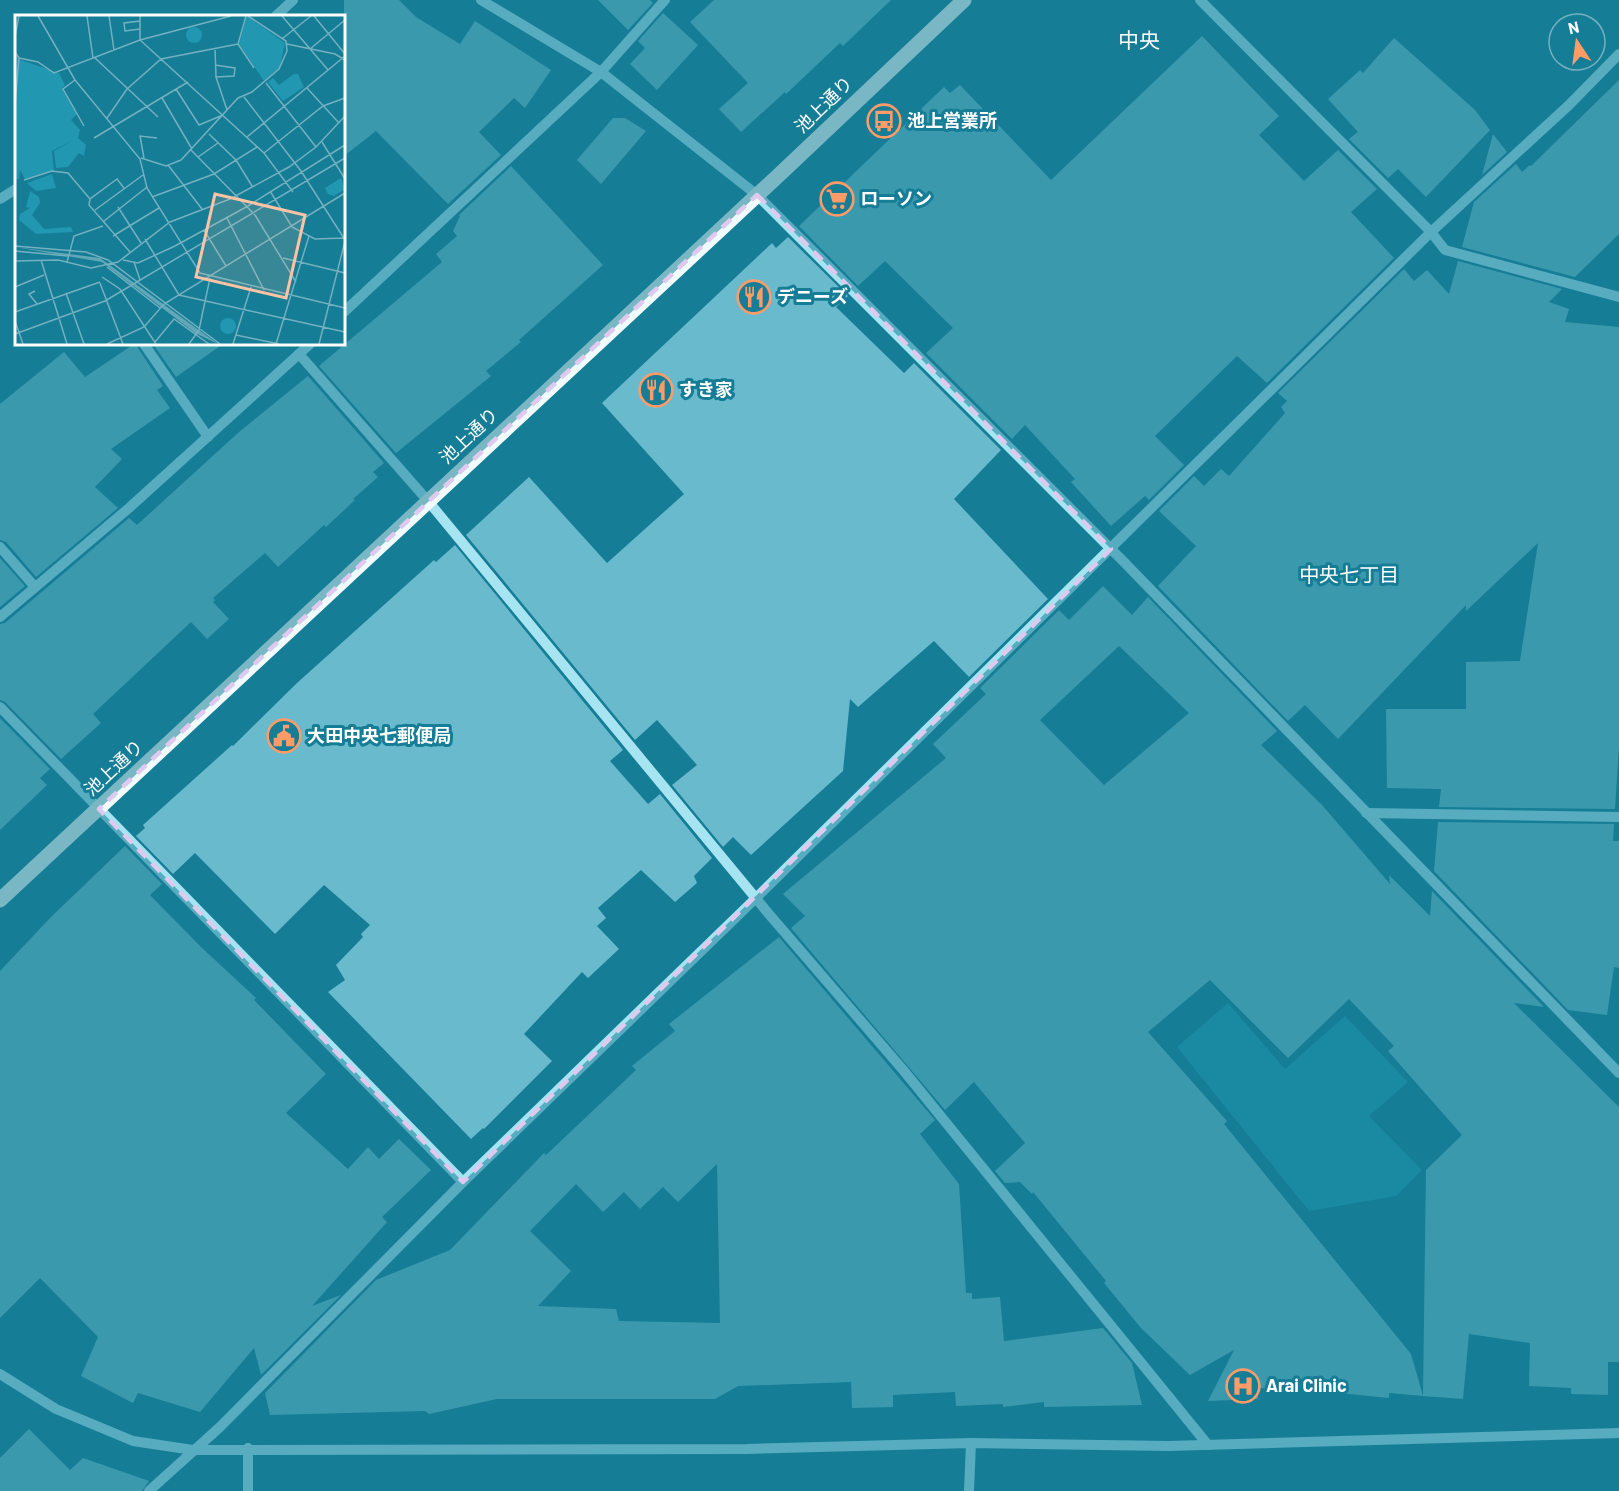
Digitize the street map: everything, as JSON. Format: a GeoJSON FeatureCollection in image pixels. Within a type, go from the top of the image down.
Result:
{"type":"FeatureCollection","features":[{"type":"Feature","properties":{"kind":"main road","name":"池上通り"},"geometry":{"type":"LineString","coordinates":[[0,900],[964,0]]}},
{"type":"Feature","properties":{"kind":"street"},"geometry":{"type":"LineString","coordinates":[[277,15],[293,0]]}},
{"type":"Feature","properties":{"kind":"street"},"geometry":{"type":"LineString","coordinates":[[481,0],[601,72],[757,195],[1111,549],[1619,1073]]}},
{"type":"Feature","properties":{"kind":"street"},"geometry":{"type":"LineString","coordinates":[[345,311],[601,72],[665,0]]}},
{"type":"Feature","properties":{"kind":"street"},"geometry":{"type":"LineString","coordinates":[[1200,0],[1431,232],[1445,250],[1619,297]]}},
{"type":"Feature","properties":{"kind":"street"},"geometry":{"type":"LineString","coordinates":[[149,1491],[220,1426],[463,1182],[756,898],[1431,232],[1569,105],[1619,54]]}},
{"type":"Feature","properties":{"kind":"street"},"geometry":{"type":"LineString","coordinates":[[0,199],[15,190]]}},
{"type":"Feature","properties":{"kind":"street"},"geometry":{"type":"LineString","coordinates":[[145,345],[208,436]]}},
{"type":"Feature","properties":{"kind":"street"},"geometry":{"type":"LineString","coordinates":[[0,617],[129,508],[309,345]]}},
{"type":"Feature","properties":{"kind":"street"},"geometry":{"type":"LineString","coordinates":[[299,354],[428,501],[756,898],[911,1080],[1208,1445]]}},
{"type":"Feature","properties":{"kind":"street"},"geometry":{"type":"LineString","coordinates":[[0,547],[35,587]]}},
{"type":"Feature","properties":{"kind":"street"},"geometry":{"type":"LineString","coordinates":[[0,707],[463,1182]]}},
{"type":"Feature","properties":{"kind":"street"},"geometry":{"type":"LineString","coordinates":[[1366,813],[1619,817]]}},
{"type":"Feature","properties":{"kind":"street"},"geometry":{"type":"LineString","coordinates":[[0,1374],[56,1409],[134,1441],[193,1450],[248,1448],[747,1449],[970,1443],[1208,1445],[1619,1433]]}},
{"type":"Feature","properties":{"kind":"street"},"geometry":{"type":"LineString","coordinates":[[969,1491],[970,1443]]}},
{"type":"Feature","properties":{"kind":"street"},"geometry":{"type":"LineString","coordinates":[[248,1448],[248,1491]]}},
{"type":"Feature","properties":{"kind":"highlighted area"},"geometry":{"type":"Polygon","coordinates":[[[757,195],[1111,549],[463,1182],[99,809],[757,195]]]}},
{"type":"Feature","properties":{"kind":"shaded area"},"geometry":{"type":"Polygon","coordinates":[[[1228,1003],[1285,1069],[1345,1016],[1408,1082],[1369,1116],[1422,1170],[1396,1196],[1309,1211],[1177,1047],[1228,1003]]]}},
{"type":"Feature","properties":{"kind":"building"},"geometry":{"type":"Polygon","coordinates":[[[344,0],[399,0],[416,17],[460,44],[475,21],[551,70],[525,108],[514,98],[479,132],[501,155],[448,204],[376,131],[345,155],[344,0]]]}},
{"type":"Feature","properties":{"kind":"building"},"geometry":{"type":"Polygon","coordinates":[[[598,0],[650,0],[653,3],[628,30],[598,0]]]}},
{"type":"Feature","properties":{"kind":"building"},"geometry":{"type":"Polygon","coordinates":[[[714,0],[891,0],[843,46],[840,43],[786,94],[785,92],[741,132],[719,109],[748,83],[690,22],[714,0]]]}},
{"type":"Feature","properties":{"kind":"building"},"geometry":{"type":"Polygon","coordinates":[[[663,13],[698,45],[657,90],[630,64],[645,48],[638,41],[663,13]]]}},
{"type":"Feature","properties":{"kind":"building"},"geometry":{"type":"Polygon","coordinates":[[[1202,36],[1279,116],[1259,135],[1304,181],[1338,150],[1377,189],[1351,212],[1394,258],[1267,383],[1237,356],[1155,436],[1184,465],[1149,500],[1145,496],[1111,526],[1071,482],[1075,479],[1025,425],[1012,439],[926,353],[953,328],[885,261],[858,286],[799,226],[944,87],[950,93],[960,85],[1051,180],[1202,36]]]}},
{"type":"Feature","properties":{"kind":"building"},"geometry":{"type":"Polygon","coordinates":[[[1394,38],[1475,110],[1490,130],[1426,197],[1398,169],[1388,178],[1349,139],[1358,132],[1328,99],[1360,70],[1363,73],[1394,38]]]}},
{"type":"Feature","properties":{"kind":"building"},"geometry":{"type":"Polygon","coordinates":[[[1619,80],[1619,234],[1575,277],[1462,247],[1474,202],[1516,164],[1522,172],[1531,166],[1619,80]]]}},
{"type":"Feature","properties":{"kind":"building"},"geometry":{"type":"Polygon","coordinates":[[[613,118],[625,118],[646,131],[601,184],[577,160],[613,118]]]}},
{"type":"Feature","properties":{"kind":"building"},"geometry":{"type":"Polygon","coordinates":[[[1493,134],[1507,152],[1482,175],[1493,134]]]}},
{"type":"Feature","properties":{"kind":"building"},"geometry":{"type":"Polygon","coordinates":[[[511,166],[603,265],[519,340],[521,342],[486,371],[491,376],[396,453],[319,366],[442,262],[436,254],[457,236],[453,231],[459,215],[511,166]]]}},
{"type":"Feature","properties":{"kind":"building"},"geometry":{"type":"Polygon","coordinates":[[[788,237],[848,296],[836,307],[904,373],[914,363],[1001,450],[954,499],[1048,599],[969,677],[934,641],[858,707],[850,699],[843,771],[751,855],[733,837],[723,847],[672,785],[697,765],[657,720],[635,740],[466,535],[529,477],[607,563],[684,494],[602,403],[772,243],[776,248],[788,237]]]}},
{"type":"Feature","properties":{"kind":"building"},"geometry":{"type":"Polygon","coordinates":[[[1458,261],[1562,289],[1549,302],[1569,309],[1565,322],[1619,327],[1619,745],[1615,809],[1439,807],[1441,789],[1387,788],[1386,709],[1466,709],[1466,662],[1520,661],[1538,543],[1466,611],[1466,605],[1338,739],[1305,705],[1288,721],[1158,586],[1196,546],[1159,511],[1194,476],[1204,486],[1221,469],[1229,476],[1285,413],[1281,407],[1287,401],[1278,393],[1404,269],[1414,281],[1427,270],[1449,294],[1458,261]]]}},
{"type":"Feature","properties":{"kind":"building"},"geometry":{"type":"Polygon","coordinates":[[[133,345],[137,345],[163,386],[157,390],[170,408],[111,449],[122,459],[95,487],[118,508],[36,577],[6,542],[0,540],[0,404],[64,352],[85,377],[133,345]]]}},
{"type":"Feature","properties":{"kind":"building"},"geometry":{"type":"Polygon","coordinates":[[[154,345],[222,345],[176,377],[154,345]]]}},
{"type":"Feature","properties":{"kind":"building"},"geometry":{"type":"Polygon","coordinates":[[[308,376],[384,463],[373,472],[378,477],[326,527],[324,525],[278,567],[265,553],[213,598],[215,600],[213,602],[229,619],[207,639],[191,622],[93,714],[101,723],[61,759],[5,702],[0,700],[0,624],[5,623],[129,518],[137,525],[239,432],[308,376]]]}},
{"type":"Feature","properties":{"kind":"building"},"geometry":{"type":"Polygon","coordinates":[[[455,545],[623,750],[610,761],[648,804],[660,794],[712,858],[694,876],[697,883],[675,902],[641,870],[598,908],[606,918],[597,926],[619,949],[588,978],[582,972],[524,1034],[552,1061],[484,1129],[471,1139],[328,992],[345,980],[336,965],[363,937],[361,934],[370,925],[324,885],[275,934],[195,853],[173,874],[136,836],[145,828],[143,825],[233,746],[297,683],[434,560],[436,562],[455,545]]]}},
{"type":"Feature","properties":{"kind":"building"},"geometry":{"type":"Polygon","coordinates":[[[0,558],[25,586],[0,607],[0,558]]]}},
{"type":"Feature","properties":{"kind":"building"},"geometry":{"type":"Polygon","coordinates":[[[1103,586],[1132,615],[1148,597],[1277,731],[1261,745],[1322,805],[1390,884],[1389,875],[1430,916],[1432,891],[1544,1007],[1514,1003],[1619,1107],[1619,1362],[1608,1362],[1608,1395],[1571,1394],[1571,1388],[1529,1386],[1530,1343],[1469,1334],[1463,1399],[1423,1396],[1389,1393],[1389,1398],[1258,1388],[1258,1399],[1208,1401],[1234,1350],[1190,1375],[1141,1328],[1104,1283],[1106,1281],[1033,1192],[1032,1194],[1020,1182],[1005,1183],[995,1171],[1025,1143],[974,1082],[945,1110],[791,928],[805,916],[783,894],[946,758],[933,744],[986,694],[980,688],[1059,610],[1069,620],[1103,586]],[[1119,646],[1040,720],[1104,785],[1189,713],[1119,646]],[[1210,980],[1148,1032],[1227,1121],[1224,1124],[1411,1354],[1423,1396],[1426,1170],[1462,1135],[1388,1051],[1394,1046],[1349,999],[1288,1058],[1210,980]]]}},
{"type":"Feature","properties":{"kind":"building"},"geometry":{"type":"Polygon","coordinates":[[[0,718],[50,769],[40,778],[47,785],[0,830],[0,718]]]}},
{"type":"Feature","properties":{"kind":"building"},"geometry":{"type":"Polygon","coordinates":[[[1438,822],[1614,824],[1613,841],[1619,841],[1619,968],[1614,967],[1607,1015],[1568,1010],[1434,871],[1438,822]]]}},
{"type":"Feature","properties":{"kind":"building"},"geometry":{"type":"Polygon","coordinates":[[[125,846],[162,884],[150,895],[256,998],[254,1000],[326,1074],[286,1113],[348,1169],[368,1147],[379,1159],[399,1139],[431,1170],[382,1217],[387,1222],[312,1306],[341,1295],[261,1375],[254,1348],[200,1412],[138,1393],[133,1403],[81,1376],[98,1337],[40,1278],[0,1318],[0,971],[51,917],[125,846]]]}},
{"type":"Feature","properties":{"kind":"building"},"geometry":{"type":"Polygon","coordinates":[[[779,937],[935,1120],[920,1134],[959,1184],[966,1293],[972,1293],[972,1299],[1000,1297],[1004,1341],[1103,1328],[1132,1363],[1142,1405],[1044,1407],[1044,1402],[1003,1407],[1003,1404],[956,1406],[955,1392],[893,1395],[893,1407],[852,1408],[851,1382],[738,1386],[715,1399],[497,1399],[429,1414],[425,1411],[270,1415],[265,1393],[376,1280],[450,1250],[544,1153],[546,1155],[636,1070],[632,1066],[675,1031],[669,1024],[779,937]],[[717,1164],[678,1202],[663,1187],[640,1209],[624,1192],[603,1212],[576,1184],[530,1231],[571,1271],[538,1306],[616,1309],[619,1321],[720,1323],[717,1164]]]}},
{"type":"Feature","properties":{"kind":"building"},"geometry":{"type":"Polygon","coordinates":[[[29,1429],[70,1470],[83,1458],[149,1481],[142,1491],[0,1491],[0,1458],[29,1429]]]}},
{"type":"Feature","properties":{"kind":"place","name":"池上営業所"},"geometry":{"type":"Point","coordinates":[884,121]}},
{"type":"Feature","properties":{"kind":"place","name":"ローソン"},"geometry":{"type":"Point","coordinates":[837,199]}},
{"type":"Feature","properties":{"kind":"place","name":"デニーズ"},"geometry":{"type":"Point","coordinates":[754,297]}},
{"type":"Feature","properties":{"kind":"place","name":"すき家"},"geometry":{"type":"Point","coordinates":[656,390]}},
{"type":"Feature","properties":{"kind":"place","name":"大田中央七郵便局"},"geometry":{"type":"Point","coordinates":[284,736]}},
{"type":"Feature","properties":{"kind":"place","name":"Arai Clinic"},"geometry":{"type":"Point","coordinates":[1243,1386]}},
{"type":"Feature","properties":{"kind":"district","name":"中央"},"geometry":{"type":"Point","coordinates":[1139,41]}},
{"type":"Feature","properties":{"kind":"district","name":"中央七丁目"},"geometry":{"type":"Point","coordinates":[1349,575]}}]}
